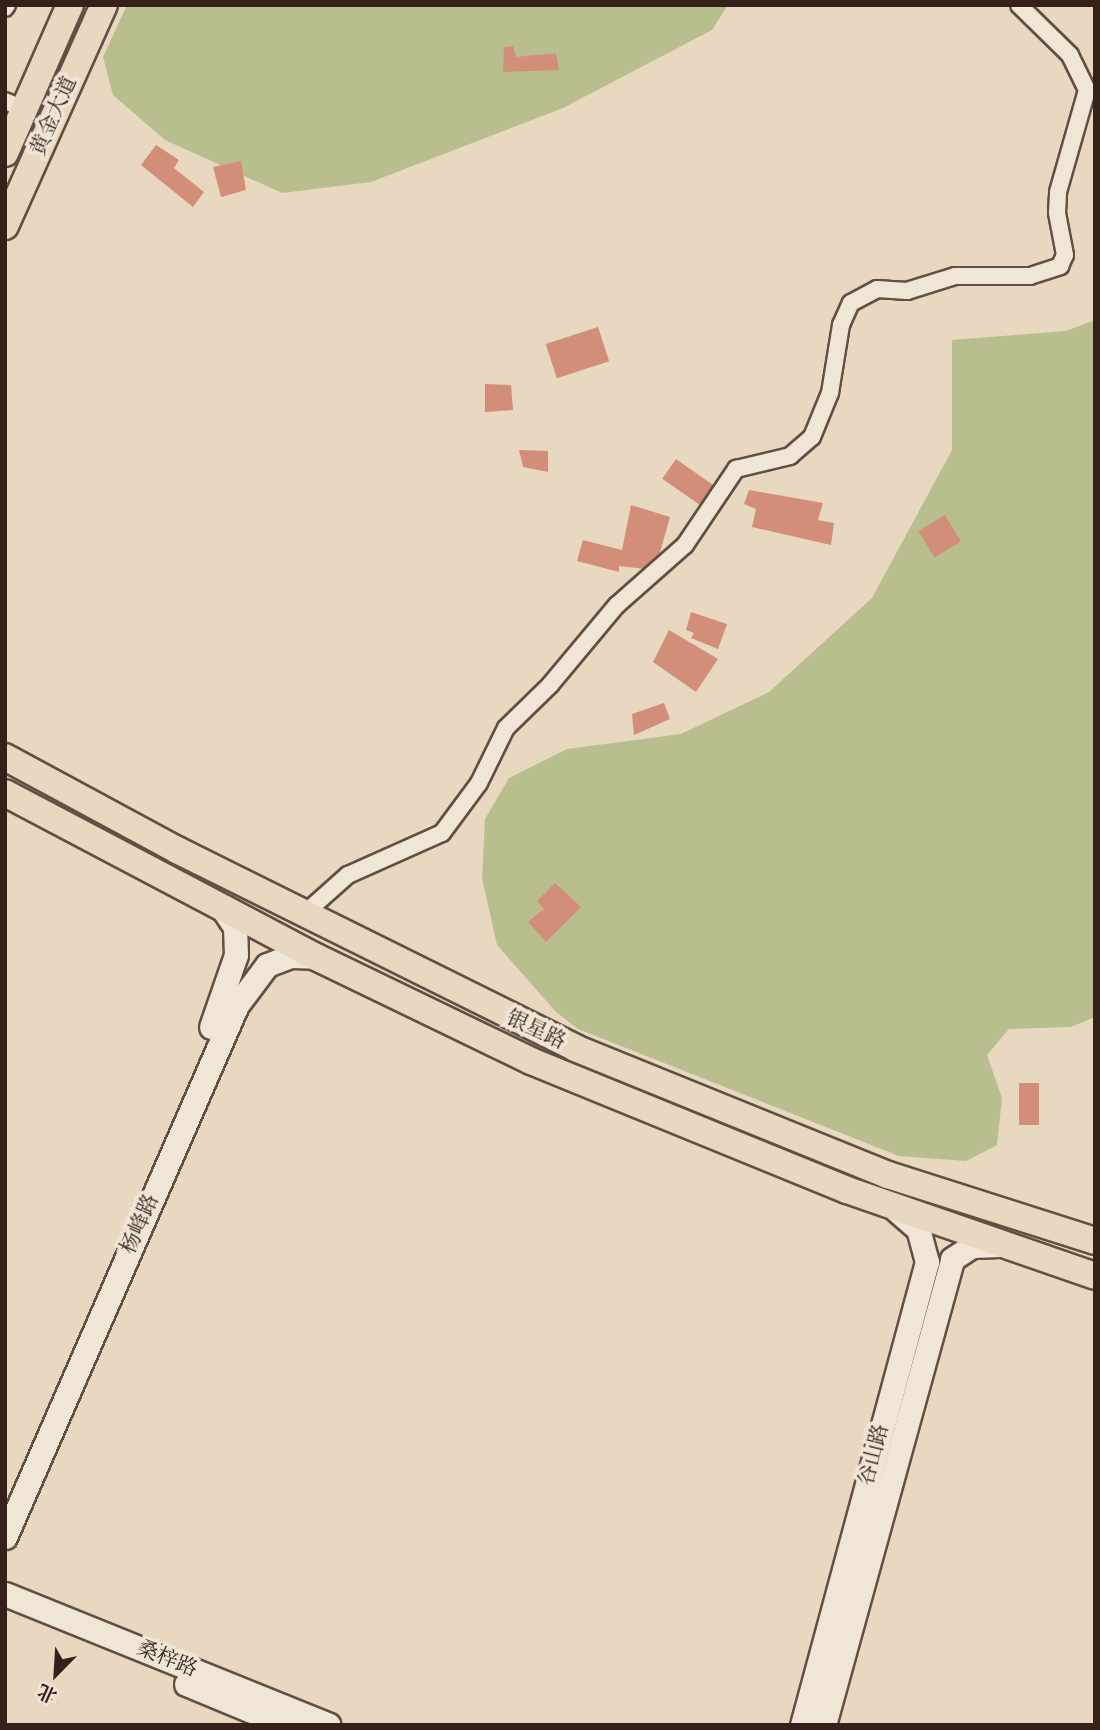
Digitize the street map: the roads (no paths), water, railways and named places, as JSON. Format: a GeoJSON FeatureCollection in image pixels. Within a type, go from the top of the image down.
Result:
{"type":"FeatureCollection","features":[{"type":"Feature","properties":{"kind":"main road","name":"黄金大道"},"geometry":{"type":"LineString","coordinates":[[5,153],[15,105],[70,5]]}},
{"type":"Feature","properties":{"kind":"main road","name":"黄金大道"},"geometry":{"type":"LineString","coordinates":[[5,226],[104,5]]}},
{"type":"Feature","properties":{"kind":"main road","name":"银星路"},"geometry":{"type":"LineString","coordinates":[[5,757],[517,1022],[817,1148],[1095,1241]]}},
{"type":"Feature","properties":{"kind":"main road","name":"银星路"},"geometry":{"type":"LineString","coordinates":[[5,793],[316,957],[531,1061],[884,1204],[1095,1276]]}},
{"type":"Feature","properties":{"kind":"main road","name":"杨峰路"},"geometry":{"type":"LineString","coordinates":[[5,1497],[231,978],[237,940],[230,917],[221,906]]}},
{"type":"Feature","properties":{"kind":"main road","name":"杨峰路"},"geometry":{"type":"LineString","coordinates":[[5,1537],[237,1005],[267,965],[291,956],[316,957]]}},
{"type":"Feature","properties":{"kind":"main road","name":"谷山路"},"geometry":{"type":"LineString","coordinates":[[802,1725],[927,1262],[918,1229],[884,1204]]}},
{"type":"Feature","properties":{"kind":"main road","name":"谷山路"},"geometry":{"type":"LineString","coordinates":[[824,1725],[952,1259],[972,1246],[1009,1246]]}},
{"type":"Feature","properties":{"kind":"main road","name":"桑梓路"},"geometry":{"type":"LineString","coordinates":[[5,1594],[328,1725]]}},
{"type":"Feature","properties":{"kind":"main road","name":"桑梓路"},"geometry":{"type":"LineString","coordinates":[[5,1610],[285,1725]]}},
{"type":"Feature","properties":{"kind":"street"},"geometry":{"type":"LineString","coordinates":[[304,914],[348,875],[442,833],[479,783],[506,729],[550,685],[617,604],[685,545],[736,468],[790,456],[812,437],[830,393],[845,314],[862,294],[877,289],[906,291],[955,276],[1040,275],[1060,266],[1065,255],[1057,213],[1058,192],[1087,90],[1070,55],[1019,5]]}}]}
